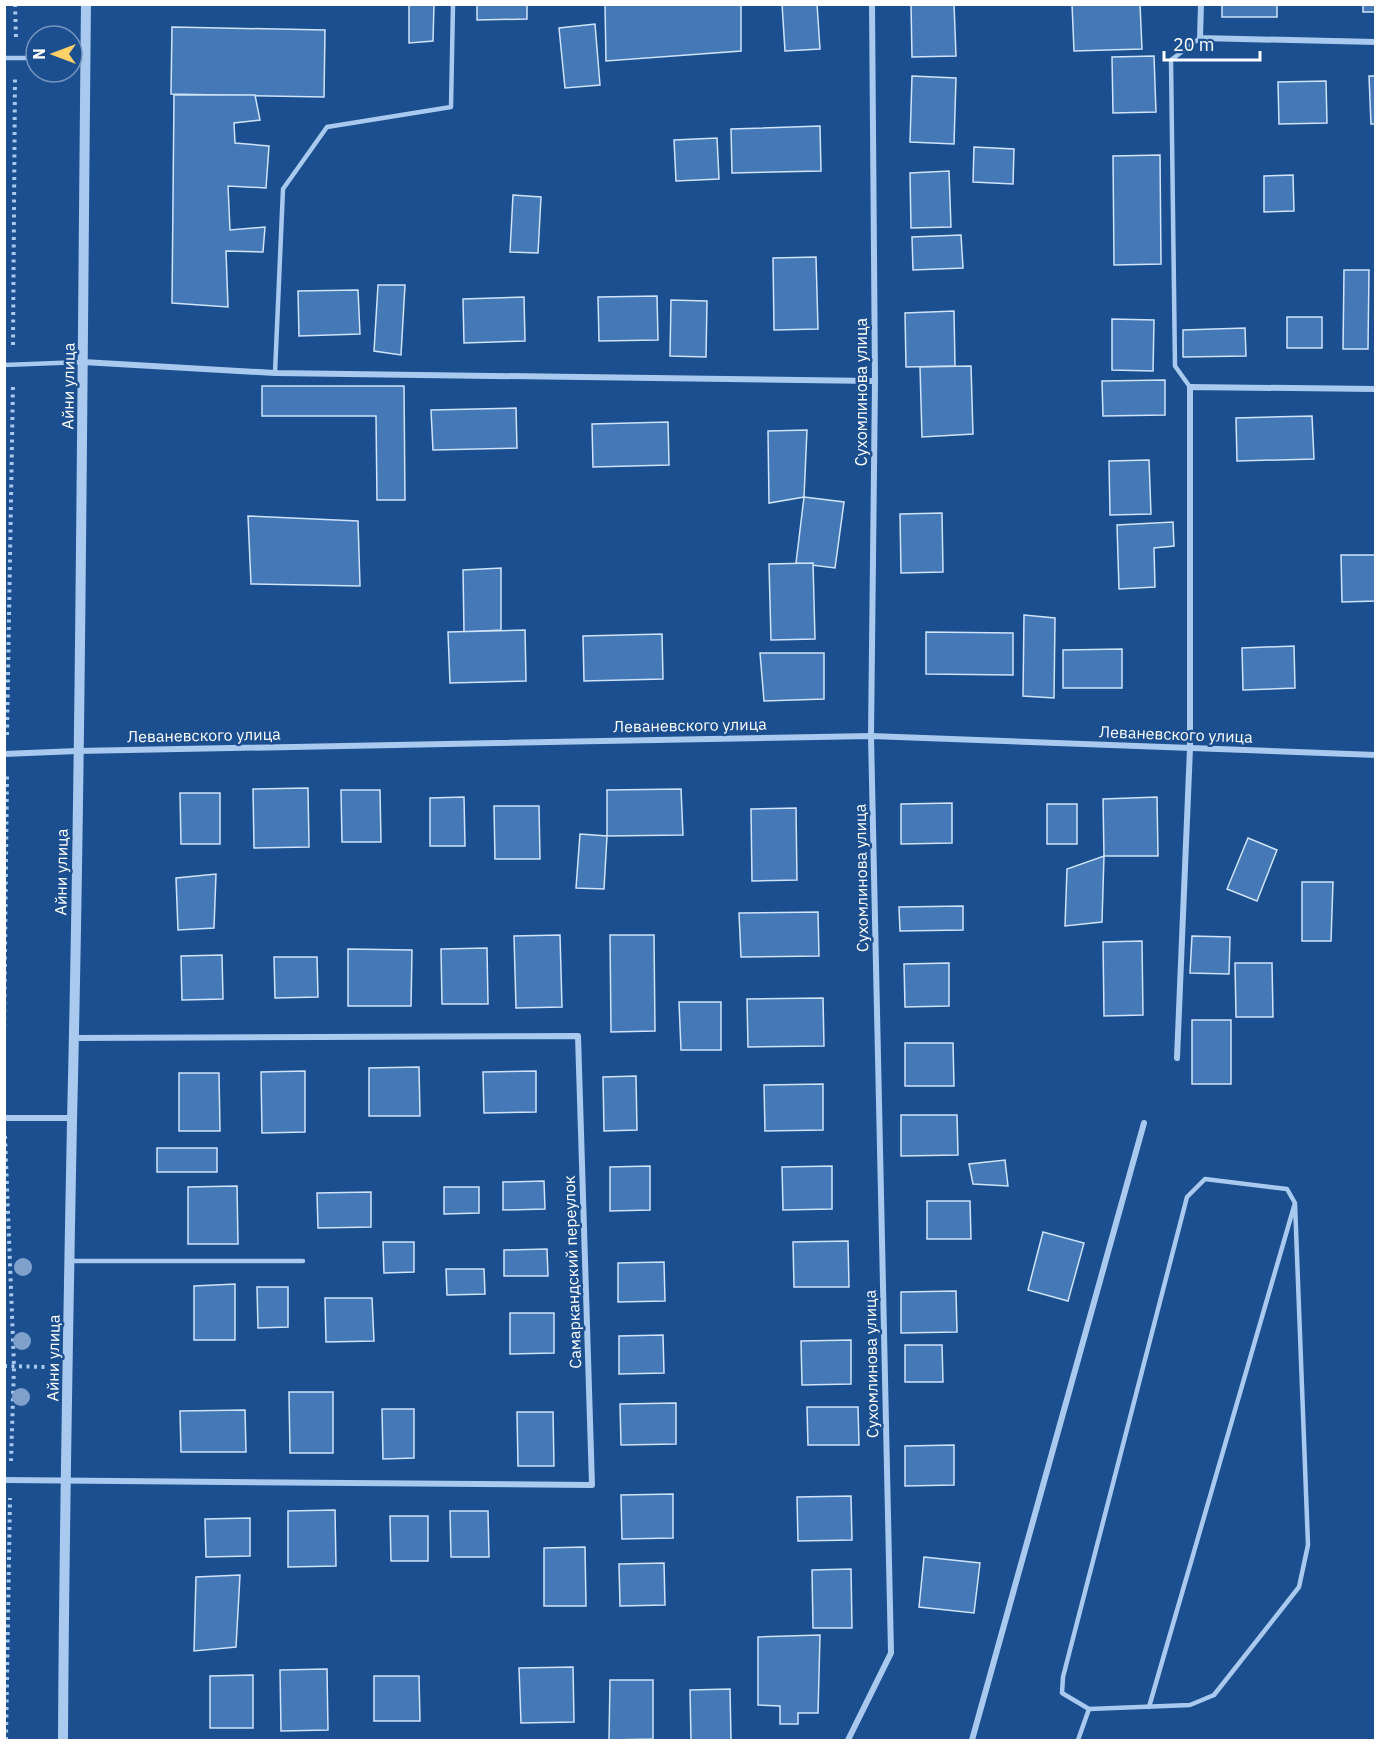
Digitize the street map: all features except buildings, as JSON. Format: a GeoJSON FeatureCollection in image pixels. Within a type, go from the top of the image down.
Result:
{"type":"FeatureCollection","features":[{"type":"Feature","properties":{"kind":"street","name":"Айни улица"},"geometry":{"type":"LineString","coordinates":[[63,1740],[64,1482],[72,1118],[86,4]]}},
{"type":"Feature","properties":{"kind":"street","name":"Сухомлинова улица"},"geometry":{"type":"LineString","coordinates":[[848,1740],[891,1653],[872,735],[875,381],[872,4]]}},
{"type":"Feature","properties":{"kind":"street"},"geometry":{"type":"LineString","coordinates":[[1201,4],[1200,38],[1376,42]]}},
{"type":"Feature","properties":{"kind":"street"},"geometry":{"type":"LineString","coordinates":[[83,362],[275,374],[875,381]]}},
{"type":"Feature","properties":{"kind":"street"},"geometry":{"type":"LineString","coordinates":[[1177,1058],[1190,748],[1190,387],[1376,389]]}},
{"type":"Feature","properties":{"kind":"street","name":"Леваневского улица"},"geometry":{"type":"LineString","coordinates":[[6,754],[872,735],[1376,755]]}},
{"type":"Feature","properties":{"kind":"street","name":"Самаркандский переулок"},"geometry":{"type":"LineString","coordinates":[[64,1482],[592,1485],[578,1036],[73,1038]]}},
{"type":"Feature","properties":{"kind":"street"},"geometry":{"type":"LineString","coordinates":[[4,1118],[72,1118]]}},
{"type":"Feature","properties":{"kind":"street"},"geometry":{"type":"LineString","coordinates":[[972,1740],[1144,1123]]}},
{"type":"Feature","properties":{"kind":"street"},"geometry":{"type":"LineString","coordinates":[[8,1480],[64,1482]]}},
{"type":"Feature","properties":{"kind":"lane"},"geometry":{"type":"LineString","coordinates":[[275,374],[283,189],[327,127],[451,107],[453,4]]}},
{"type":"Feature","properties":{"kind":"lane"},"geometry":{"type":"LineString","coordinates":[[1190,387],[1175,366],[1171,60],[1200,38]]}},
{"type":"Feature","properties":{"kind":"lane"},"geometry":{"type":"LineString","coordinates":[[4,58],[24,58]]}},
{"type":"Feature","properties":{"kind":"lane"},"geometry":{"type":"LineString","coordinates":[[4,365],[83,362]]}},
{"type":"Feature","properties":{"kind":"lane"},"geometry":{"type":"LineString","coordinates":[[1205,1179],[1287,1189],[1295,1203],[1308,1545],[1299,1587],[1214,1695],[1190,1705],[1089,1709],[1062,1693],[1063,1677],[1187,1197],[1205,1179]]}},
{"type":"Feature","properties":{"kind":"lane"},"geometry":{"type":"LineString","coordinates":[[1149,1707],[1295,1203]]}},
{"type":"Feature","properties":{"kind":"lane"},"geometry":{"type":"LineString","coordinates":[[68,1261],[303,1261]]}},
{"type":"Feature","properties":{"kind":"lane"},"geometry":{"type":"LineString","coordinates":[[1078,1740],[1089,1709]]}},
{"type":"Feature","properties":{"kind":"path"},"geometry":{"type":"LineString","coordinates":[[4,1042],[6,754],[13,364],[15,4]]}},
{"type":"Feature","properties":{"kind":"path"},"geometry":{"type":"LineString","coordinates":[[4,1134],[14,1366],[8,1480],[6,1740]]}},
{"type":"Feature","properties":{"kind":"path"},"geometry":{"type":"LineString","coordinates":[[4,1366],[68,1368]]}}]}
